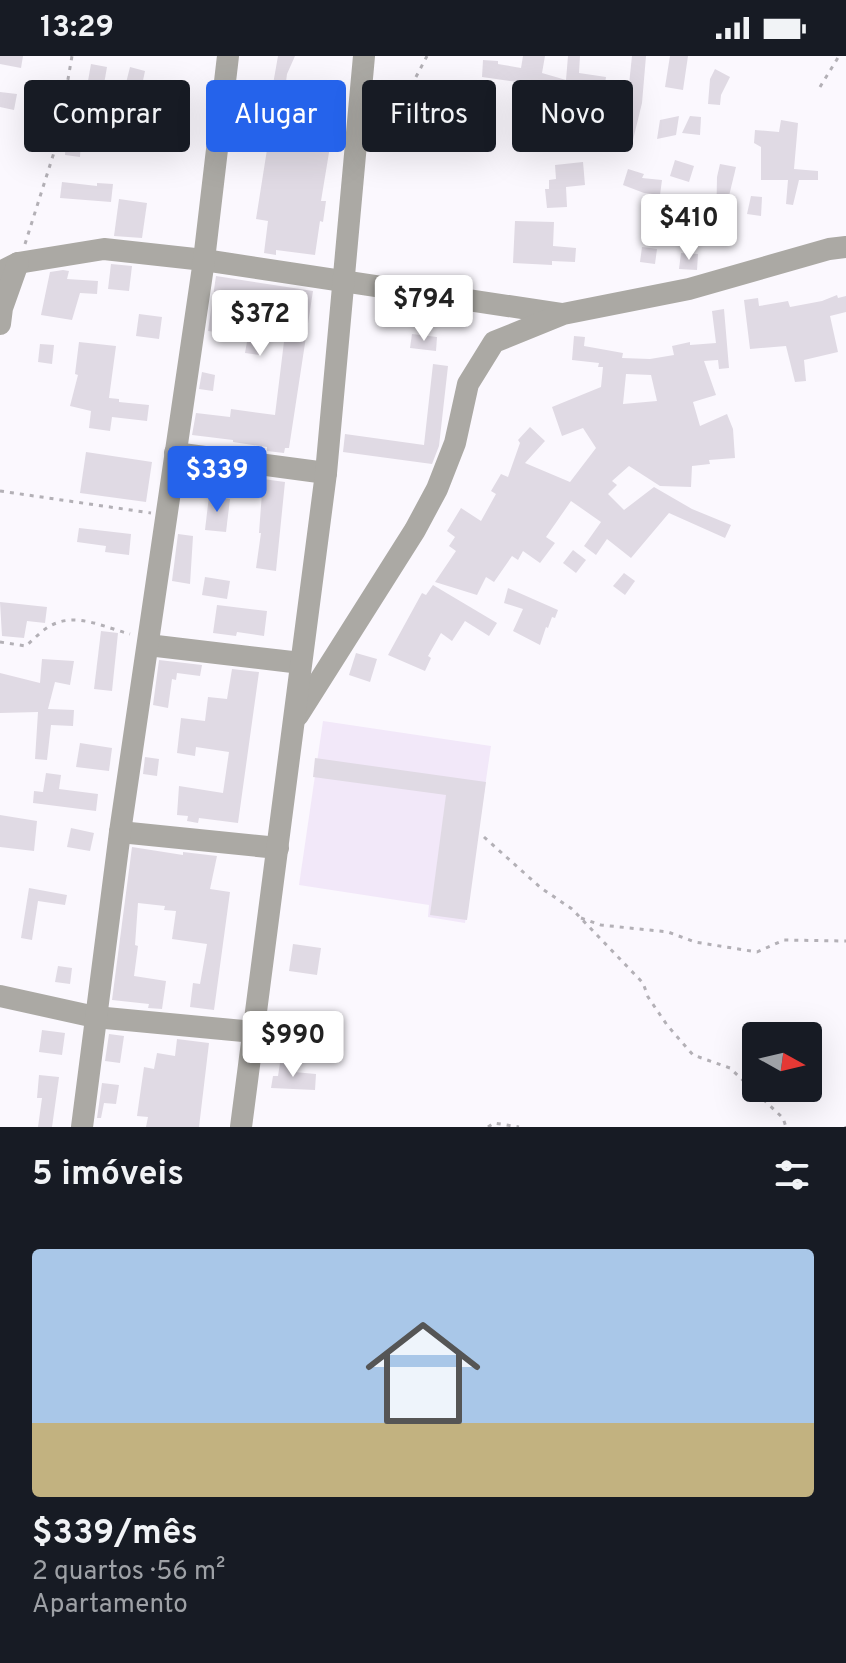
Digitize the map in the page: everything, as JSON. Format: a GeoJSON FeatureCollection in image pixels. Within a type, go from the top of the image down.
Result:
{"type":"FeatureCollection","features":[{"type":"Feature","properties":{"kind":"street"},"geometry":{"type":"LineString","coordinates":[[82,1127],[120,832],[204,260],[228,56]]}},
{"type":"Feature","properties":{"kind":"street"},"geometry":{"type":"LineString","coordinates":[[241,1127],[326,473],[364,56]]}},
{"type":"Feature","properties":{"kind":"street"},"geometry":{"type":"LineString","coordinates":[[295,719],[415,530],[437,489],[455,443],[468,384],[494,342],[563,314],[689,289],[746,271],[846,247]]}},
{"type":"Feature","properties":{"kind":"street"},"geometry":{"type":"LineString","coordinates":[[0,324],[9,268],[104,249],[204,260],[563,314]]}},
{"type":"Feature","properties":{"kind":"street"},"geometry":{"type":"LineString","coordinates":[[175,453],[326,473]]}},
{"type":"Feature","properties":{"kind":"street"},"geometry":{"type":"LineString","coordinates":[[149,641],[301,663]]}},
{"type":"Feature","properties":{"kind":"street"},"geometry":{"type":"LineString","coordinates":[[120,832],[278,848]]}},
{"type":"Feature","properties":{"kind":"street"},"geometry":{"type":"LineString","coordinates":[[0,996],[95,1017],[254,1032]]}},
{"type":"Feature","properties":{"kind":"path"},"geometry":{"type":"LineString","coordinates":[[9,268],[57,143],[72,56]]}},
{"type":"Feature","properties":{"kind":"path"},"geometry":{"type":"LineString","coordinates":[[414,80],[427,56]]}},
{"type":"Feature","properties":{"kind":"path"},"geometry":{"type":"LineString","coordinates":[[820,87],[839,56]]}},
{"type":"Feature","properties":{"kind":"path"},"geometry":{"type":"LineString","coordinates":[[0,491],[166,515]]}},
{"type":"Feature","properties":{"kind":"path"},"geometry":{"type":"LineString","coordinates":[[0,642],[26,646],[53,624],[71,620],[106,625],[149,641]]}},
{"type":"Feature","properties":{"kind":"path"},"geometry":{"type":"LineString","coordinates":[[484,837],[579,917],[643,983],[648,997],[667,1025],[693,1055],[730,1068],[783,1118],[786,1127]]}},
{"type":"Feature","properties":{"kind":"path"},"geometry":{"type":"LineString","coordinates":[[579,917],[601,925],[668,932],[695,942],[757,952],[784,940],[846,941]]}},
{"type":"Feature","properties":{"kind":"path"},"geometry":{"type":"LineString","coordinates":[[488,1127],[494,1123],[519,1127]]}},
{"type":"Feature","properties":{"kind":"shaded area"},"geometry":{"type":"Polygon","coordinates":[[[323,721],[491,746],[465,923],[428,917],[429,905],[299,885],[323,721]]]}},
{"type":"Feature","properties":{"kind":"building"},"geometry":{"type":"Polygon","coordinates":[[[0,56],[23,56],[21,68],[0,64],[0,56]]]}},
{"type":"Feature","properties":{"kind":"building"},"geometry":{"type":"Polygon","coordinates":[[[278,56],[295,56],[286,80],[274,80],[278,56]]]}},
{"type":"Feature","properties":{"kind":"building"},"geometry":{"type":"Polygon","coordinates":[[[523,56],[545,56],[542,73],[566,80],[512,81],[482,77],[483,60],[521,68],[523,56]]]}},
{"type":"Feature","properties":{"kind":"building"},"geometry":{"type":"Polygon","coordinates":[[[568,56],[580,56],[579,73],[606,77],[606,80],[566,80],[568,56]]]}},
{"type":"Feature","properties":{"kind":"building"},"geometry":{"type":"Polygon","coordinates":[[[632,56],[646,56],[642,103],[633,140],[633,80],[629,80],[632,56]]]}},
{"type":"Feature","properties":{"kind":"building"},"geometry":{"type":"Polygon","coordinates":[[[670,56],[688,56],[683,90],[665,87],[670,56]]]}},
{"type":"Feature","properties":{"kind":"building"},"geometry":{"type":"Polygon","coordinates":[[[91,64],[107,67],[105,80],[88,80],[91,64]]]}},
{"type":"Feature","properties":{"kind":"building"},"geometry":{"type":"Polygon","coordinates":[[[130,67],[145,71],[143,80],[127,80],[130,67]]]}},
{"type":"Feature","properties":{"kind":"building"},"geometry":{"type":"Polygon","coordinates":[[[715,69],[730,77],[721,95],[720,105],[708,104],[710,79],[715,69]]]}},
{"type":"Feature","properties":{"kind":"building"},"geometry":{"type":"Polygon","coordinates":[[[0,92],[17,94],[14,110],[0,107],[0,92]]]}},
{"type":"Feature","properties":{"kind":"building"},"geometry":{"type":"Polygon","coordinates":[[[679,116],[676,135],[657,139],[660,120],[679,116]]]}},
{"type":"Feature","properties":{"kind":"building"},"geometry":{"type":"Polygon","coordinates":[[[690,116],[701,117],[700,135],[682,133],[690,116]]]}},
{"type":"Feature","properties":{"kind":"building"},"geometry":{"type":"Polygon","coordinates":[[[781,120],[798,123],[794,169],[818,171],[818,180],[799,180],[793,205],[786,204],[788,180],[761,180],[761,147],[754,143],[755,130],[779,132],[781,120]]]}},
{"type":"Feature","properties":{"kind":"building"},"geometry":{"type":"Polygon","coordinates":[[[65,152],[80,152],[80,157],[65,155],[65,152]]]}},
{"type":"Feature","properties":{"kind":"building"},"geometry":{"type":"Polygon","coordinates":[[[267,152],[329,152],[321,201],[326,201],[315,255],[276,250],[276,255],[264,253],[268,221],[256,219],[267,152]]]}},
{"type":"Feature","properties":{"kind":"building"},"geometry":{"type":"Polygon","coordinates":[[[675,160],[694,166],[689,182],[670,176],[675,160]]]}},
{"type":"Feature","properties":{"kind":"building"},"geometry":{"type":"Polygon","coordinates":[[[583,162],[585,185],[566,187],[567,207],[547,208],[545,189],[549,189],[549,180],[556,179],[555,165],[583,162]]]}},
{"type":"Feature","properties":{"kind":"building"},"geometry":{"type":"Polygon","coordinates":[[[720,164],[736,167],[720,233],[716,232],[720,164]]]}},
{"type":"Feature","properties":{"kind":"building"},"geometry":{"type":"Polygon","coordinates":[[[628,169],[644,174],[642,178],[662,180],[660,195],[623,185],[628,169]]]}},
{"type":"Feature","properties":{"kind":"building"},"geometry":{"type":"Polygon","coordinates":[[[62,182],[97,186],[97,183],[113,184],[111,202],[60,198],[62,182]]]}},
{"type":"Feature","properties":{"kind":"building"},"geometry":{"type":"Polygon","coordinates":[[[751,196],[762,197],[761,216],[747,214],[751,196]]]}},
{"type":"Feature","properties":{"kind":"building"},"geometry":{"type":"Polygon","coordinates":[[[119,199],[147,203],[142,238],[114,236],[119,199]]]}},
{"type":"Feature","properties":{"kind":"building"},"geometry":{"type":"Polygon","coordinates":[[[654,218],[673,221],[670,236],[651,233],[654,218]]]}},
{"type":"Feature","properties":{"kind":"building"},"geometry":{"type":"Polygon","coordinates":[[[515,221],[554,222],[553,246],[576,248],[575,262],[552,261],[552,265],[513,263],[515,221]]]}},
{"type":"Feature","properties":{"kind":"building"},"geometry":{"type":"Polygon","coordinates":[[[642,247],[657,249],[655,264],[640,262],[642,247]]]}},
{"type":"Feature","properties":{"kind":"building"},"geometry":{"type":"Polygon","coordinates":[[[681,253],[698,254],[697,270],[679,269],[681,253]]]}},
{"type":"Feature","properties":{"kind":"building"},"geometry":{"type":"Polygon","coordinates":[[[111,264],[132,266],[129,291],[108,289],[111,264]]]}},
{"type":"Feature","properties":{"kind":"building"},"geometry":{"type":"Polygon","coordinates":[[[69,271],[67,279],[98,281],[97,294],[80,293],[72,320],[41,315],[50,272],[69,271]]]}},
{"type":"Feature","properties":{"kind":"building"},"geometry":{"type":"Polygon","coordinates":[[[216,276],[313,291],[289,448],[285,448],[284,453],[233,440],[192,435],[196,413],[230,417],[231,409],[275,415],[288,309],[266,304],[260,355],[245,353],[248,336],[208,331],[216,276]]]}},
{"type":"Feature","properties":{"kind":"building"},"geometry":{"type":"Polygon","coordinates":[[[837,295],[838,298],[846,296],[846,312],[830,316],[838,352],[804,360],[806,381],[795,382],[786,346],[750,349],[744,300],[758,298],[759,306],[788,301],[790,307],[837,295]]]}},
{"type":"Feature","properties":{"kind":"building"},"geometry":{"type":"Polygon","coordinates":[[[724,309],[729,368],[719,369],[718,360],[704,361],[716,395],[693,402],[700,426],[727,414],[733,429],[735,458],[709,460],[710,464],[692,466],[691,487],[660,486],[629,466],[612,481],[617,485],[608,494],[624,510],[654,487],[692,509],[731,525],[725,538],[669,513],[631,558],[607,539],[596,555],[584,546],[601,522],[571,501],[546,537],[555,543],[540,563],[523,551],[518,560],[512,556],[494,582],[486,577],[477,595],[435,582],[456,551],[449,546],[455,537],[447,531],[461,508],[481,521],[496,494],[491,491],[501,474],[508,477],[520,443],[518,440],[530,427],[545,441],[525,463],[570,482],[596,448],[583,428],[562,436],[552,407],[601,387],[603,367],[598,367],[599,363],[572,360],[574,336],[585,337],[584,346],[623,353],[622,358],[650,359],[674,355],[672,346],[690,342],[690,345],[716,343],[712,311],[724,309]],[[626,374],[623,404],[657,401],[651,375],[626,374]]]}},
{"type":"Feature","properties":{"kind":"building"},"geometry":{"type":"Polygon","coordinates":[[[452,312],[469,314],[467,327],[450,324],[452,312]]]}},
{"type":"Feature","properties":{"kind":"building"},"geometry":{"type":"Polygon","coordinates":[[[139,314],[162,317],[159,339],[136,336],[139,314]]]}},
{"type":"Feature","properties":{"kind":"building"},"geometry":{"type":"Polygon","coordinates":[[[412,334],[437,337],[436,351],[410,348],[412,334]]]}},
{"type":"Feature","properties":{"kind":"building"},"geometry":{"type":"Polygon","coordinates":[[[79,342],[116,346],[109,398],[149,405],[147,421],[112,417],[110,431],[89,428],[91,411],[70,406],[78,375],[75,374],[79,342]]]}},
{"type":"Feature","properties":{"kind":"building"},"geometry":{"type":"Polygon","coordinates":[[[40,344],[54,345],[52,364],[38,362],[40,344]]]}},
{"type":"Feature","properties":{"kind":"building"},"geometry":{"type":"Polygon","coordinates":[[[433,364],[448,366],[439,446],[432,464],[343,452],[345,434],[424,445],[433,364]]]}},
{"type":"Feature","properties":{"kind":"building"},"geometry":{"type":"Polygon","coordinates":[[[202,372],[215,375],[213,391],[199,389],[202,372]]]}},
{"type":"Feature","properties":{"kind":"building"},"geometry":{"type":"Polygon","coordinates":[[[86,452],[152,462],[146,502],[80,493],[86,452]]]}},
{"type":"Feature","properties":{"kind":"building"},"geometry":{"type":"Polygon","coordinates":[[[263,479],[285,482],[276,571],[256,568],[263,479]]]}},
{"type":"Feature","properties":{"kind":"building"},"geometry":{"type":"Polygon","coordinates":[[[209,496],[230,499],[226,532],[205,530],[209,496]]]}},
{"type":"Feature","properties":{"kind":"building"},"geometry":{"type":"Polygon","coordinates":[[[79,528],[131,534],[129,555],[105,552],[106,546],[77,542],[79,528]]]}},
{"type":"Feature","properties":{"kind":"building"},"geometry":{"type":"Polygon","coordinates":[[[178,534],[193,536],[190,584],[172,581],[178,534]]]}},
{"type":"Feature","properties":{"kind":"building"},"geometry":{"type":"Polygon","coordinates":[[[573,550],[586,560],[576,573],[563,563],[573,550]]]}},
{"type":"Feature","properties":{"kind":"building"},"geometry":{"type":"Polygon","coordinates":[[[624,573],[635,581],[625,595],[613,586],[624,573]]]}},
{"type":"Feature","properties":{"kind":"building"},"geometry":{"type":"Polygon","coordinates":[[[205,577],[230,581],[227,599],[202,595],[205,577]]]}},
{"type":"Feature","properties":{"kind":"building"},"geometry":{"type":"Polygon","coordinates":[[[433,585],[497,623],[489,636],[465,621],[452,641],[441,633],[428,656],[431,658],[425,671],[388,655],[422,593],[426,595],[433,585]]]}},
{"type":"Feature","properties":{"kind":"building"},"geometry":{"type":"Polygon","coordinates":[[[508,588],[558,610],[546,627],[540,645],[513,631],[523,609],[504,603],[508,588]]]}},
{"type":"Feature","properties":{"kind":"building"},"geometry":{"type":"Polygon","coordinates":[[[0,602],[47,607],[45,623],[27,621],[24,638],[2,636],[0,602]]]}},
{"type":"Feature","properties":{"kind":"building"},"geometry":{"type":"Polygon","coordinates":[[[217,605],[267,611],[264,636],[237,632],[236,636],[213,633],[217,605]]]}},
{"type":"Feature","properties":{"kind":"building"},"geometry":{"type":"Polygon","coordinates":[[[101,631],[118,633],[112,691],[94,689],[101,631]]]}},
{"type":"Feature","properties":{"kind":"building"},"geometry":{"type":"Polygon","coordinates":[[[356,653],[377,659],[370,682],[349,675],[356,653]]]}},
{"type":"Feature","properties":{"kind":"building"},"geometry":{"type":"Polygon","coordinates":[[[42,659],[74,661],[70,685],[55,682],[48,709],[74,710],[73,726],[51,725],[47,760],[35,759],[38,712],[0,713],[0,673],[40,683],[42,659]]]}},
{"type":"Feature","properties":{"kind":"building"},"geometry":{"type":"Polygon","coordinates":[[[159,660],[202,665],[200,676],[177,673],[176,680],[172,679],[168,708],[153,705],[159,660]]]}},
{"type":"Feature","properties":{"kind":"building"},"geometry":{"type":"Polygon","coordinates":[[[232,669],[259,672],[238,823],[199,818],[198,823],[187,821],[188,816],[177,815],[179,786],[223,793],[229,752],[196,747],[195,756],[177,753],[181,718],[205,721],[208,697],[227,699],[232,669]]]}},
{"type":"Feature","properties":{"kind":"building"},"geometry":{"type":"Polygon","coordinates":[[[80,743],[112,748],[109,771],[76,767],[80,743]]]}},
{"type":"Feature","properties":{"kind":"building"},"geometry":{"type":"Polygon","coordinates":[[[145,757],[159,759],[157,776],[143,774],[145,757]]]}},
{"type":"Feature","properties":{"kind":"building"},"geometry":{"type":"Polygon","coordinates":[[[315,758],[486,782],[467,920],[430,915],[446,795],[313,777],[315,758]]]}},
{"type":"Feature","properties":{"kind":"building"},"geometry":{"type":"Polygon","coordinates":[[[46,773],[61,775],[59,789],[98,794],[96,811],[33,803],[34,791],[43,792],[46,773]]]}},
{"type":"Feature","properties":{"kind":"building"},"geometry":{"type":"Polygon","coordinates":[[[0,815],[37,821],[34,851],[0,847],[0,815]]]}},
{"type":"Feature","properties":{"kind":"building"},"geometry":{"type":"Polygon","coordinates":[[[71,828],[94,833],[90,851],[67,847],[71,828]]]}},
{"type":"Feature","properties":{"kind":"building"},"geometry":{"type":"Polygon","coordinates":[[[132,847],[183,855],[183,852],[217,856],[210,889],[230,892],[214,1010],[190,1007],[193,983],[200,984],[207,944],[172,939],[176,911],[164,910],[165,906],[138,903],[134,976],[166,981],[162,1009],[148,1008],[149,1004],[112,1000],[132,847]]]}},
{"type":"Feature","properties":{"kind":"building"},"geometry":{"type":"Polygon","coordinates":[[[29,888],[67,895],[65,905],[38,901],[32,940],[21,938],[29,888]]]}},
{"type":"Feature","properties":{"kind":"building"},"geometry":{"type":"Polygon","coordinates":[[[293,944],[321,948],[317,975],[289,971],[293,944]]]}},
{"type":"Feature","properties":{"kind":"building"},"geometry":{"type":"Polygon","coordinates":[[[58,966],[72,968],[70,984],[55,982],[58,966]]]}},
{"type":"Feature","properties":{"kind":"building"},"geometry":{"type":"Polygon","coordinates":[[[42,1030],[65,1033],[62,1055],[39,1052],[42,1030]]]}},
{"type":"Feature","properties":{"kind":"building"},"geometry":{"type":"Polygon","coordinates":[[[109,1034],[124,1036],[120,1063],[105,1061],[109,1034]]]}},
{"type":"Feature","properties":{"kind":"building"},"geometry":{"type":"Polygon","coordinates":[[[177,1039],[209,1043],[199,1127],[146,1127],[148,1117],[137,1116],[144,1067],[154,1069],[157,1053],[175,1056],[177,1039]]]}},
{"type":"Feature","properties":{"kind":"building"},"geometry":{"type":"Polygon","coordinates":[[[280,1063],[295,1065],[294,1072],[316,1074],[315,1090],[271,1088],[273,1076],[278,1076],[280,1063]]]}},
{"type":"Feature","properties":{"kind":"building"},"geometry":{"type":"Polygon","coordinates":[[[39,1075],[59,1077],[52,1127],[38,1127],[42,1098],[37,1098],[39,1075]]]}},
{"type":"Feature","properties":{"kind":"building"},"geometry":{"type":"Polygon","coordinates":[[[102,1083],[119,1085],[116,1104],[104,1103],[101,1118],[97,1118],[102,1083]]]}}]}
